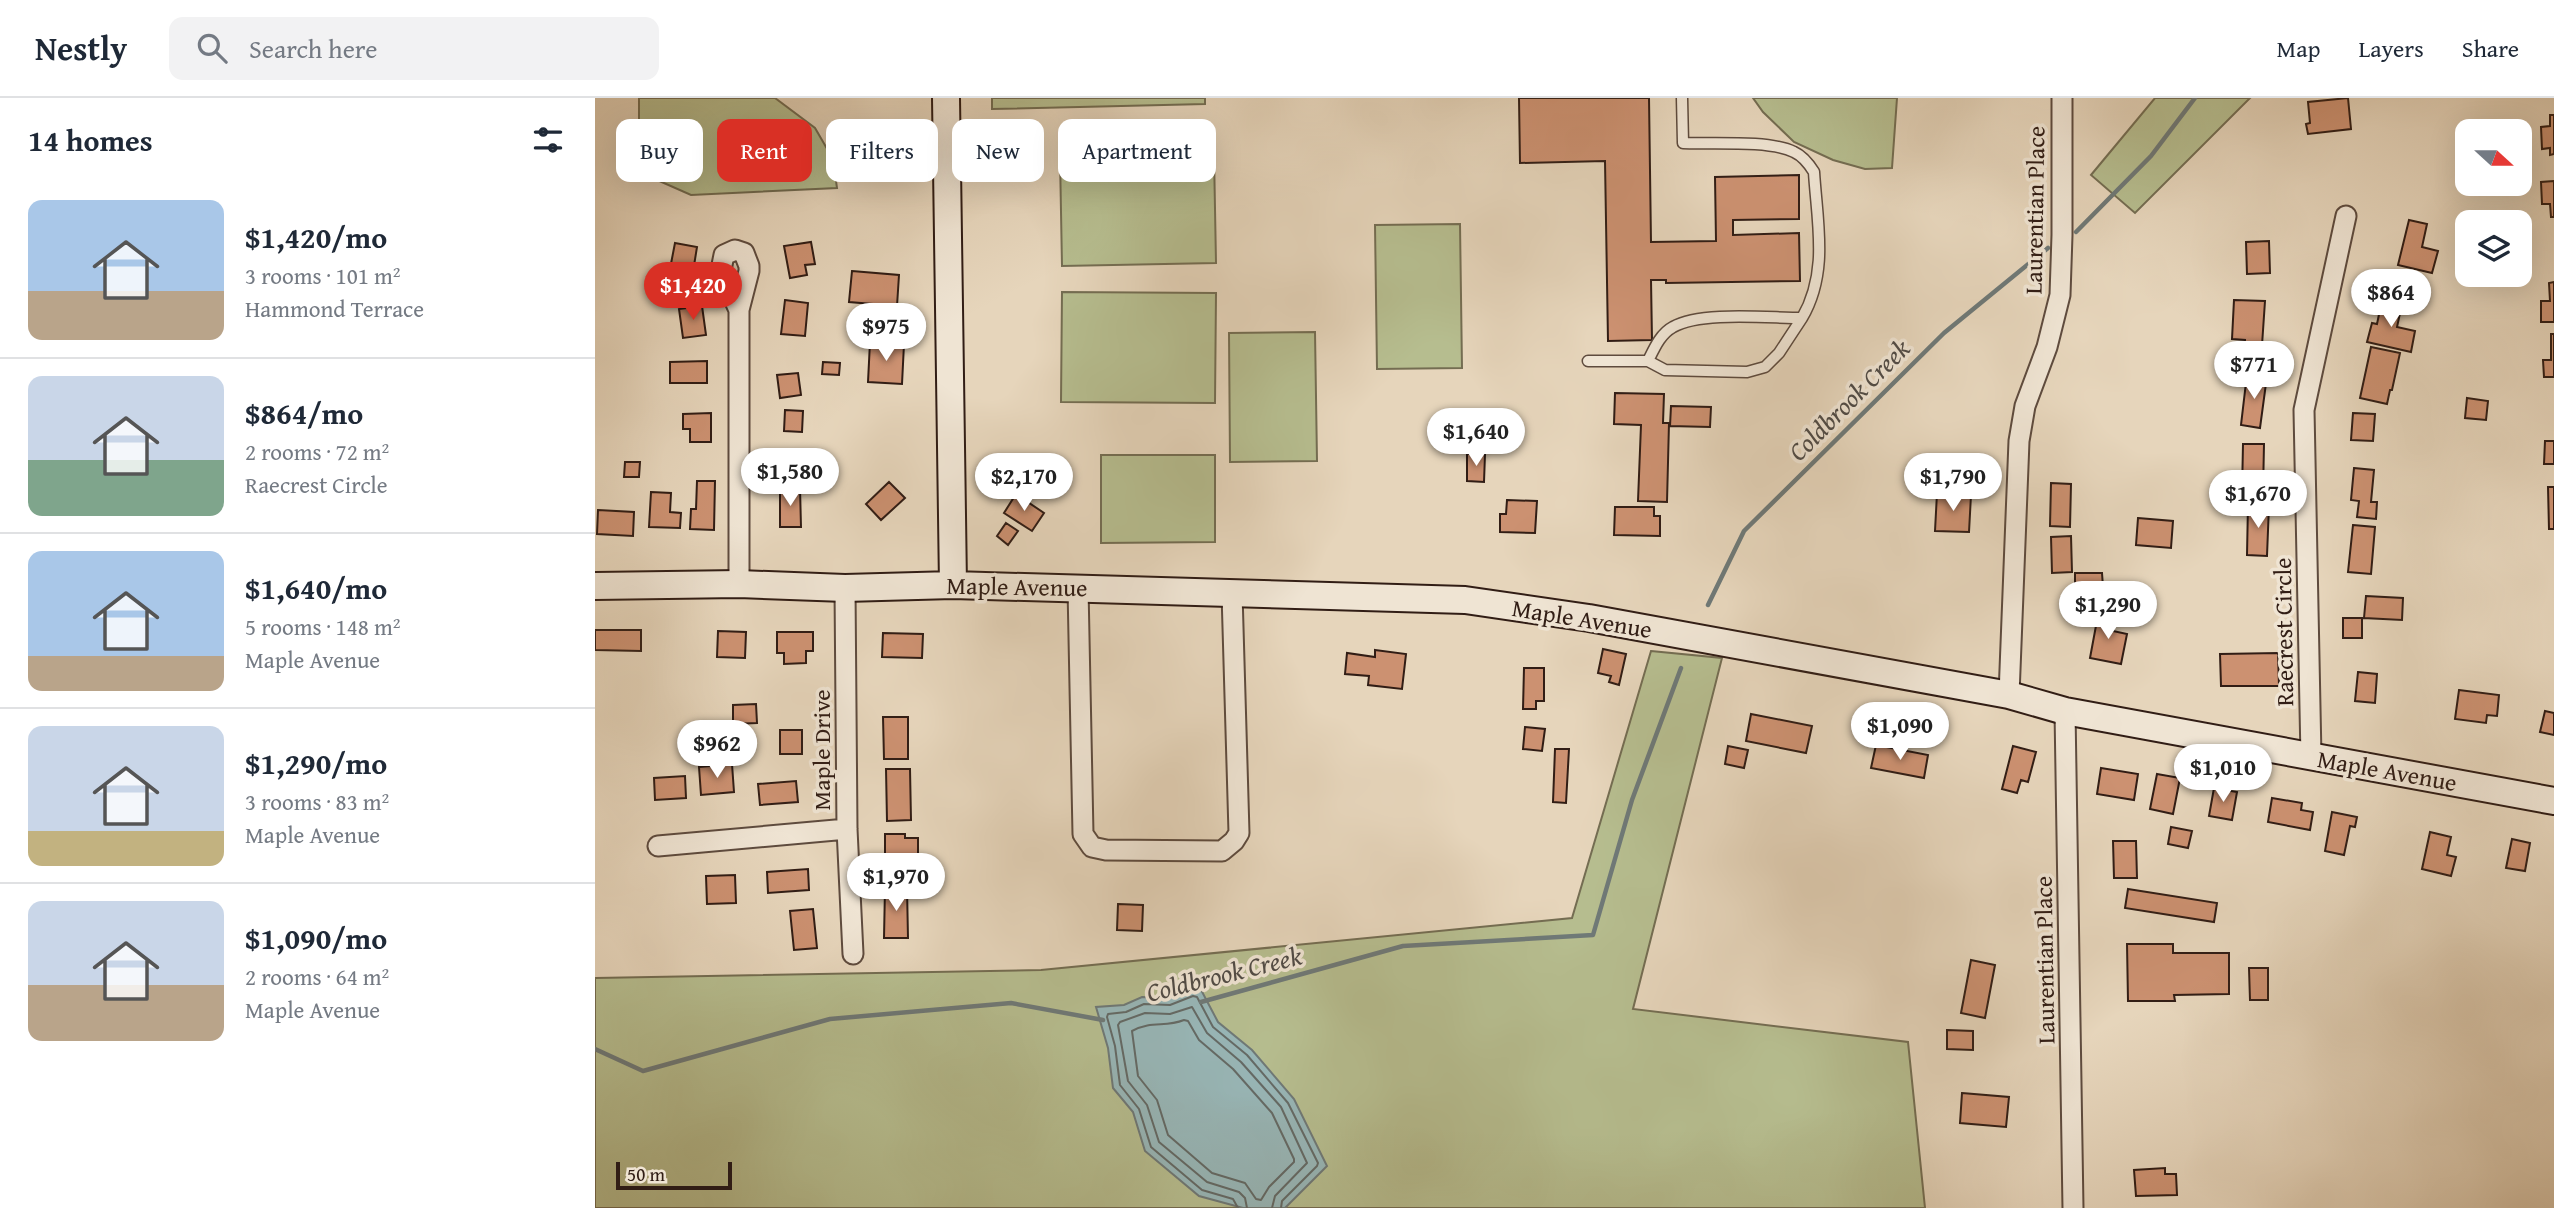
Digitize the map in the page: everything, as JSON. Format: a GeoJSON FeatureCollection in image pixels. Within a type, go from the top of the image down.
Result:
{"type":"FeatureCollection","features":[{"type":"Feature","properties":{"kind":"main road"},"geometry":{"type":"LineString","coordinates":[[946,98],[953,585]]}},
{"type":"Feature","properties":{"kind":"main road","name":"Maple Avenue"},"geometry":{"type":"LineString","coordinates":[[595,586],[739,583],[845,588],[953,585],[1465,600],[1589,618],[2009,695],[2065,711],[2554,801]]}},
{"type":"Feature","properties":{"kind":"street","name":"Laurentian Place"},"geometry":{"type":"LineString","coordinates":[[2009,695],[2019,441],[2025,406],[2047,347],[2060,295],[2062,98]]}},
{"type":"Feature","properties":{"kind":"street","name":"Raecrest Circle"},"geometry":{"type":"LineString","coordinates":[[2311,757],[2304,410],[2346,216]]}},
{"type":"Feature","properties":{"kind":"street"},"geometry":{"type":"LineString","coordinates":[[739,310],[739,583]]}},
{"type":"Feature","properties":{"kind":"street","name":"Maple Drive"},"geometry":{"type":"LineString","coordinates":[[845,588],[847,829],[853,954]]}},
{"type":"Feature","properties":{"kind":"street"},"geometry":{"type":"LineString","coordinates":[[1077,589],[1083,834],[1093,847],[1106,850],[1222,851],[1239,833],[1232,593]]}},
{"type":"Feature","properties":{"kind":"street","name":"Laurentian Place"},"geometry":{"type":"LineString","coordinates":[[2065,711],[2073,1208]]}},
{"type":"Feature","properties":{"kind":"street"},"geometry":{"type":"LineString","coordinates":[[658,846],[847,829]]}},
{"type":"Feature","properties":{"kind":"lane"},"geometry":{"type":"LineString","coordinates":[[1588,361],[1648,361],[1665,370],[1747,372],[1765,368],[1779,353],[1812,301],[1818,281],[1819,257],[1814,172],[1797,153],[1777,146],[1682,143],[1682,98]]}},
{"type":"Feature","properties":{"kind":"lane"},"geometry":{"type":"LineString","coordinates":[[1648,361],[1657,343],[1671,328],[1693,318],[1802,318]]}},
{"type":"Feature","properties":{"kind":"green space"},"geometry":{"type":"Polygon","coordinates":[[[639,98],[775,98],[803,119],[717,119],[717,182],[812,182],[812,126],[826,147],[826,182],[836,182],[837,188],[691,195],[662,182],[703,182],[703,119],[639,119],[639,98]]]}},
{"type":"Feature","properties":{"kind":"green space"},"geometry":{"type":"Polygon","coordinates":[[[992,98],[1205,98],[1205,104],[992,109],[992,98]]]}},
{"type":"Feature","properties":{"kind":"green space"},"geometry":{"type":"Polygon","coordinates":[[[1753,98],[1897,98],[1892,168],[1865,169],[1833,160],[1794,142],[1763,112],[1753,98]]]}},
{"type":"Feature","properties":{"kind":"green space"},"geometry":{"type":"Polygon","coordinates":[[[2155,98],[2250,98],[2135,213],[2091,175],[2155,98]]]}},
{"type":"Feature","properties":{"kind":"green space"},"geometry":{"type":"Polygon","coordinates":[[[1060,182],[1215,182],[1216,263],[1062,266],[1060,182]]]}},
{"type":"Feature","properties":{"kind":"green space"},"geometry":{"type":"Polygon","coordinates":[[[1460,224],[1462,368],[1377,369],[1375,225],[1460,224]]]}},
{"type":"Feature","properties":{"kind":"green space"},"geometry":{"type":"Polygon","coordinates":[[[1062,292],[1216,293],[1215,403],[1061,402],[1062,292]]]}},
{"type":"Feature","properties":{"kind":"green space"},"geometry":{"type":"Polygon","coordinates":[[[1315,332],[1317,461],[1230,462],[1229,333],[1315,332]]]}},
{"type":"Feature","properties":{"kind":"green space"},"geometry":{"type":"Polygon","coordinates":[[[1101,455],[1215,455],[1215,542],[1101,543],[1101,455]]]}},
{"type":"Feature","properties":{"kind":"green space"},"geometry":{"type":"Polygon","coordinates":[[[1651,651],[1722,658],[1633,1009],[1908,1042],[1925,1208],[595,1208],[595,978],[1041,970],[1572,918],[1651,651]]]}},
{"type":"Feature","properties":{"kind":"water"},"geometry":{"type":"Polygon","coordinates":[[[1199,986],[1218,1022],[1252,1050],[1294,1099],[1327,1166],[1285,1208],[1243,1208],[1199,1196],[1145,1151],[1133,1112],[1113,1088],[1108,1048],[1096,1007],[1124,1005],[1142,997],[1168,998],[1199,986]]]}},
{"type":"Feature","properties":{"kind":"building"},"geometry":{"type":"Polygon","coordinates":[[[1519,98],[1649,98],[1651,242],[1716,241],[1715,177],[1799,175],[1799,219],[1733,220],[1733,235],[1799,233],[1800,281],[1666,283],[1666,280],[1651,280],[1652,340],[1608,341],[1605,161],[1520,163],[1519,98]]]}},
{"type":"Feature","properties":{"kind":"building"},"geometry":{"type":"Polygon","coordinates":[[[2348,98],[2351,129],[2308,134],[2308,102],[2348,98]]]}},
{"type":"Feature","properties":{"kind":"building"},"geometry":{"type":"Polygon","coordinates":[[[2550,115],[2554,115],[2554,154],[2550,155],[2550,148],[2542,149],[2541,127],[2550,126],[2550,115]]]}},
{"type":"Feature","properties":{"kind":"building"},"geometry":{"type":"Polygon","coordinates":[[[2554,181],[2554,217],[2551,217],[2550,204],[2542,204],[2541,182],[2554,181]]]}},
{"type":"Feature","properties":{"kind":"building"},"geometry":{"type":"Polygon","coordinates":[[[2409,220],[2427,224],[2422,247],[2438,251],[2432,273],[2398,265],[2409,220]]]}},
{"type":"Feature","properties":{"kind":"building"},"geometry":{"type":"Polygon","coordinates":[[[2269,241],[2270,273],[2247,274],[2246,242],[2269,241]]]}},
{"type":"Feature","properties":{"kind":"building"},"geometry":{"type":"Polygon","coordinates":[[[811,242],[815,264],[805,265],[807,275],[790,278],[784,246],[811,242]]]}},
{"type":"Feature","properties":{"kind":"building"},"geometry":{"type":"Polygon","coordinates":[[[675,243],[697,247],[692,278],[669,274],[675,243]]]}},
{"type":"Feature","properties":{"kind":"building"},"geometry":{"type":"Polygon","coordinates":[[[852,271],[899,275],[897,306],[849,302],[852,271]]]}},
{"type":"Feature","properties":{"kind":"building"},"geometry":{"type":"Polygon","coordinates":[[[2554,282],[2554,322],[2541,322],[2541,301],[2550,301],[2549,283],[2554,282]]]}},
{"type":"Feature","properties":{"kind":"building"},"geometry":{"type":"Polygon","coordinates":[[[785,300],[808,303],[805,336],[781,334],[785,300]]]}},
{"type":"Feature","properties":{"kind":"building"},"geometry":{"type":"Polygon","coordinates":[[[2234,300],[2265,301],[2261,360],[2244,359],[2245,340],[2232,339],[2234,300]]]}},
{"type":"Feature","properties":{"kind":"building"},"geometry":{"type":"Polygon","coordinates":[[[2382,300],[2402,304],[2397,327],[2415,331],[2411,352],[2367,342],[2372,323],[2377,324],[2382,300]]]}},
{"type":"Feature","properties":{"kind":"building"},"geometry":{"type":"Polygon","coordinates":[[[702,306],[706,335],[683,338],[679,309],[702,306]]]}},
{"type":"Feature","properties":{"kind":"building"},"geometry":{"type":"Polygon","coordinates":[[[2551,334],[2554,334],[2554,377],[2544,377],[2543,360],[2551,360],[2551,334]]]}},
{"type":"Feature","properties":{"kind":"building"},"geometry":{"type":"Polygon","coordinates":[[[870,342],[904,344],[902,384],[868,382],[870,342]]]}},
{"type":"Feature","properties":{"kind":"building"},"geometry":{"type":"Polygon","coordinates":[[[2371,347],[2400,353],[2387,404],[2360,398],[2371,347]]]}},
{"type":"Feature","properties":{"kind":"building"},"geometry":{"type":"Polygon","coordinates":[[[707,361],[707,383],[670,383],[670,362],[707,361]]]}},
{"type":"Feature","properties":{"kind":"building"},"geometry":{"type":"Polygon","coordinates":[[[823,362],[840,363],[839,375],[822,374],[823,362]]]}},
{"type":"Feature","properties":{"kind":"building"},"geometry":{"type":"Polygon","coordinates":[[[798,373],[801,395],[780,398],[777,375],[798,373]]]}},
{"type":"Feature","properties":{"kind":"building"},"geometry":{"type":"Polygon","coordinates":[[[2247,374],[2267,376],[2260,428],[2241,425],[2247,374]]]}},
{"type":"Feature","properties":{"kind":"building"},"geometry":{"type":"Polygon","coordinates":[[[1615,393],[1664,394],[1663,423],[1669,423],[1667,502],[1638,501],[1641,425],[1614,424],[1615,393]]]}},
{"type":"Feature","properties":{"kind":"building"},"geometry":{"type":"Polygon","coordinates":[[[2467,398],[2488,401],[2486,420],[2465,418],[2467,398]]]}},
{"type":"Feature","properties":{"kind":"building"},"geometry":{"type":"Polygon","coordinates":[[[1671,406],[1711,407],[1710,427],[1670,426],[1671,406]]]}},
{"type":"Feature","properties":{"kind":"building"},"geometry":{"type":"Polygon","coordinates":[[[785,410],[803,411],[802,432],[784,431],[785,410]]]}},
{"type":"Feature","properties":{"kind":"building"},"geometry":{"type":"Polygon","coordinates":[[[711,413],[711,442],[690,442],[690,429],[683,429],[683,414],[711,413]]]}},
{"type":"Feature","properties":{"kind":"building"},"geometry":{"type":"Polygon","coordinates":[[[2353,413],[2375,414],[2373,441],[2351,440],[2353,413]]]}},
{"type":"Feature","properties":{"kind":"building"},"geometry":{"type":"Polygon","coordinates":[[[2545,441],[2554,441],[2554,464],[2544,464],[2545,441]]]}},
{"type":"Feature","properties":{"kind":"building"},"geometry":{"type":"Polygon","coordinates":[[[2243,444],[2264,444],[2263,493],[2242,493],[2243,444]]]}},
{"type":"Feature","properties":{"kind":"building"},"geometry":{"type":"Polygon","coordinates":[[[1467,454],[1485,454],[1484,482],[1467,481],[1467,454]]]}},
{"type":"Feature","properties":{"kind":"building"},"geometry":{"type":"Polygon","coordinates":[[[625,462],[640,462],[639,477],[624,477],[625,462]]]}},
{"type":"Feature","properties":{"kind":"building"},"geometry":{"type":"Polygon","coordinates":[[[2354,468],[2374,470],[2371,502],[2377,502],[2376,519],[2357,517],[2359,501],[2351,500],[2354,468]]]}},
{"type":"Feature","properties":{"kind":"building"},"geometry":{"type":"Polygon","coordinates":[[[697,481],[715,481],[714,530],[690,529],[691,509],[696,509],[697,481]]]}},
{"type":"Feature","properties":{"kind":"building"},"geometry":{"type":"Polygon","coordinates":[[[889,482],[905,498],[881,520],[866,504],[889,482]]]}},
{"type":"Feature","properties":{"kind":"building"},"geometry":{"type":"Polygon","coordinates":[[[2051,483],[2071,484],[2070,527],[2050,526],[2051,483]]]}},
{"type":"Feature","properties":{"kind":"building"},"geometry":{"type":"Polygon","coordinates":[[[2548,487],[2554,487],[2554,529],[2549,529],[2548,487]]]}},
{"type":"Feature","properties":{"kind":"building"},"geometry":{"type":"Polygon","coordinates":[[[800,488],[801,527],[780,527],[780,489],[800,488]]]}},
{"type":"Feature","properties":{"kind":"building"},"geometry":{"type":"Polygon","coordinates":[[[651,492],[671,493],[670,512],[681,513],[680,528],[649,527],[651,492]]]}},
{"type":"Feature","properties":{"kind":"building"},"geometry":{"type":"Polygon","coordinates":[[[1937,493],[1971,495],[1969,532],[1935,531],[1937,493]]]}},
{"type":"Feature","properties":{"kind":"building"},"geometry":{"type":"Polygon","coordinates":[[[1016,494],[1044,513],[1032,531],[1004,513],[1016,494]]]}},
{"type":"Feature","properties":{"kind":"building"},"geometry":{"type":"Polygon","coordinates":[[[1507,500],[1537,501],[1535,533],[1500,532],[1500,514],[1506,514],[1507,500]]]}},
{"type":"Feature","properties":{"kind":"building"},"geometry":{"type":"Polygon","coordinates":[[[2248,504],[2269,505],[2267,556],[2247,555],[2248,504]]]}},
{"type":"Feature","properties":{"kind":"building"},"geometry":{"type":"Polygon","coordinates":[[[1615,507],[1654,507],[1654,516],[1660,516],[1660,536],[1614,535],[1615,507]]]}},
{"type":"Feature","properties":{"kind":"building"},"geometry":{"type":"Polygon","coordinates":[[[598,510],[634,512],[633,536],[597,534],[598,510]]]}},
{"type":"Feature","properties":{"kind":"building"},"geometry":{"type":"Polygon","coordinates":[[[2138,518],[2173,521],[2171,548],[2136,545],[2138,518]]]}},
{"type":"Feature","properties":{"kind":"building"},"geometry":{"type":"Polygon","coordinates":[[[1006,523],[1018,531],[1008,545],[997,536],[1006,523]]]}},
{"type":"Feature","properties":{"kind":"building"},"geometry":{"type":"Polygon","coordinates":[[[2353,525],[2375,527],[2371,574],[2348,572],[2353,525]]]}},
{"type":"Feature","properties":{"kind":"building"},"geometry":{"type":"Polygon","coordinates":[[[2071,536],[2072,572],[2052,573],[2051,537],[2071,536]]]}},
{"type":"Feature","properties":{"kind":"building"},"geometry":{"type":"Polygon","coordinates":[[[2075,573],[2102,573],[2103,587],[2075,588],[2075,573]]]}},
{"type":"Feature","properties":{"kind":"building"},"geometry":{"type":"Polygon","coordinates":[[[2366,596],[2403,598],[2402,620],[2364,618],[2366,596]]]}},
{"type":"Feature","properties":{"kind":"building"},"geometry":{"type":"Polygon","coordinates":[[[2098,615],[2116,618],[2113,631],[2127,634],[2121,664],[2090,658],[2098,615]]]}},
{"type":"Feature","properties":{"kind":"building"},"geometry":{"type":"Polygon","coordinates":[[[2343,618],[2362,618],[2362,638],[2343,638],[2343,618]]]}},
{"type":"Feature","properties":{"kind":"building"},"geometry":{"type":"Polygon","coordinates":[[[595,630],[641,630],[641,651],[595,650],[595,630]]]}},
{"type":"Feature","properties":{"kind":"building"},"geometry":{"type":"Polygon","coordinates":[[[718,631],[746,632],[745,658],[717,657],[718,631]]]}},
{"type":"Feature","properties":{"kind":"building"},"geometry":{"type":"Polygon","coordinates":[[[777,632],[813,632],[813,651],[806,651],[806,663],[784,664],[784,653],[777,653],[777,632]]]}},
{"type":"Feature","properties":{"kind":"building"},"geometry":{"type":"Polygon","coordinates":[[[883,633],[923,634],[922,658],[882,657],[883,633]]]}},
{"type":"Feature","properties":{"kind":"building"},"geometry":{"type":"Polygon","coordinates":[[[1603,649],[1626,654],[1619,685],[1609,682],[1611,676],[1598,673],[1603,649]]]}},
{"type":"Feature","properties":{"kind":"building"},"geometry":{"type":"Polygon","coordinates":[[[1375,650],[1406,654],[1402,689],[1368,685],[1369,676],[1345,674],[1347,653],[1375,657],[1375,650]]]}},
{"type":"Feature","properties":{"kind":"building"},"geometry":{"type":"Polygon","coordinates":[[[2278,653],[2279,686],[2221,686],[2220,654],[2278,653]]]}},
{"type":"Feature","properties":{"kind":"building"},"geometry":{"type":"Polygon","coordinates":[[[1524,668],[1544,668],[1544,701],[1536,701],[1536,709],[1523,709],[1524,668]]]}},
{"type":"Feature","properties":{"kind":"building"},"geometry":{"type":"Polygon","coordinates":[[[2358,672],[2377,674],[2375,703],[2355,701],[2358,672]]]}},
{"type":"Feature","properties":{"kind":"building"},"geometry":{"type":"Polygon","coordinates":[[[2459,690],[2499,695],[2497,716],[2487,715],[2486,723],[2455,719],[2459,690]]]}},
{"type":"Feature","properties":{"kind":"building"},"geometry":{"type":"Polygon","coordinates":[[[756,704],[757,723],[733,724],[733,705],[756,704]]]}},
{"type":"Feature","properties":{"kind":"building"},"geometry":{"type":"Polygon","coordinates":[[[2545,711],[2554,713],[2554,735],[2540,732],[2545,711]]]}},
{"type":"Feature","properties":{"kind":"building"},"geometry":{"type":"Polygon","coordinates":[[[1751,714],[1812,726],[1806,753],[1746,741],[1751,714]]]}},
{"type":"Feature","properties":{"kind":"building"},"geometry":{"type":"Polygon","coordinates":[[[883,717],[908,717],[908,759],[884,759],[883,717]]]}},
{"type":"Feature","properties":{"kind":"building"},"geometry":{"type":"Polygon","coordinates":[[[1525,727],[1545,729],[1542,751],[1523,749],[1525,727]]]}},
{"type":"Feature","properties":{"kind":"building"},"geometry":{"type":"Polygon","coordinates":[[[780,730],[802,730],[802,754],[780,754],[780,730]]]}},
{"type":"Feature","properties":{"kind":"building"},"geometry":{"type":"Polygon","coordinates":[[[1876,745],[1928,755],[1924,778],[1871,768],[1876,745]]]}},
{"type":"Feature","properties":{"kind":"building"},"geometry":{"type":"Polygon","coordinates":[[[1728,746],[1748,750],[1744,768],[1725,764],[1728,746]]]}},
{"type":"Feature","properties":{"kind":"building"},"geometry":{"type":"Polygon","coordinates":[[[2013,746],[2036,752],[2028,782],[2021,780],[2017,793],[2002,789],[2013,746]]]}},
{"type":"Feature","properties":{"kind":"building"},"geometry":{"type":"Polygon","coordinates":[[[1555,749],[1569,749],[1566,803],[1553,802],[1555,749]]]}},
{"type":"Feature","properties":{"kind":"building"},"geometry":{"type":"Polygon","coordinates":[[[732,764],[734,792],[701,795],[699,767],[732,764]]]}},
{"type":"Feature","properties":{"kind":"building"},"geometry":{"type":"Polygon","coordinates":[[[2101,768],[2138,774],[2134,800],[2097,794],[2101,768]]]}},
{"type":"Feature","properties":{"kind":"building"},"geometry":{"type":"Polygon","coordinates":[[[886,769],[910,769],[911,820],[887,821],[886,769]]]}},
{"type":"Feature","properties":{"kind":"building"},"geometry":{"type":"Polygon","coordinates":[[[2157,774],[2180,778],[2173,814],[2150,809],[2157,774]]]}},
{"type":"Feature","properties":{"kind":"building"},"geometry":{"type":"Polygon","coordinates":[[[685,776],[686,798],[655,800],[654,778],[685,776]]]}},
{"type":"Feature","properties":{"kind":"building"},"geometry":{"type":"Polygon","coordinates":[[[796,781],[798,802],[760,805],[758,784],[796,781]]]}},
{"type":"Feature","properties":{"kind":"building"},"geometry":{"type":"Polygon","coordinates":[[[2214,788],[2237,792],[2232,820],[2209,816],[2214,788]]]}},
{"type":"Feature","properties":{"kind":"building"},"geometry":{"type":"Polygon","coordinates":[[[2272,798],[2302,803],[2301,810],[2313,812],[2310,830],[2268,822],[2272,798]]]}},
{"type":"Feature","properties":{"kind":"building"},"geometry":{"type":"Polygon","coordinates":[[[2332,812],[2357,817],[2355,827],[2350,826],[2344,855],[2325,851],[2332,812]]]}},
{"type":"Feature","properties":{"kind":"building"},"geometry":{"type":"Polygon","coordinates":[[[2171,827],[2192,831],[2188,848],[2168,844],[2171,827]]]}},
{"type":"Feature","properties":{"kind":"building"},"geometry":{"type":"Polygon","coordinates":[[[2430,832],[2451,837],[2447,855],[2456,857],[2451,876],[2422,869],[2430,832]]]}},
{"type":"Feature","properties":{"kind":"building"},"geometry":{"type":"Polygon","coordinates":[[[885,834],[905,834],[905,838],[918,838],[918,859],[905,859],[905,875],[885,875],[885,834]]]}},
{"type":"Feature","properties":{"kind":"building"},"geometry":{"type":"Polygon","coordinates":[[[2512,839],[2530,843],[2525,871],[2506,868],[2512,839]]]}},
{"type":"Feature","properties":{"kind":"building"},"geometry":{"type":"Polygon","coordinates":[[[2113,841],[2136,841],[2137,878],[2114,878],[2113,841]]]}},
{"type":"Feature","properties":{"kind":"building"},"geometry":{"type":"Polygon","coordinates":[[[808,869],[809,890],[768,893],[767,872],[808,869]]]}},
{"type":"Feature","properties":{"kind":"building"},"geometry":{"type":"Polygon","coordinates":[[[735,875],[736,903],[707,904],[706,876],[735,875]]]}},
{"type":"Feature","properties":{"kind":"building"},"geometry":{"type":"Polygon","coordinates":[[[885,888],[907,888],[908,938],[884,938],[885,888]]]}},
{"type":"Feature","properties":{"kind":"building"},"geometry":{"type":"Polygon","coordinates":[[[2128,889],[2217,903],[2214,922],[2125,908],[2128,889]]]}},
{"type":"Feature","properties":{"kind":"building"},"geometry":{"type":"Polygon","coordinates":[[[1118,904],[1143,905],[1142,931],[1117,930],[1118,904]]]}},
{"type":"Feature","properties":{"kind":"building"},"geometry":{"type":"Polygon","coordinates":[[[813,909],[817,948],[794,950],[790,911],[813,909]]]}},
{"type":"Feature","properties":{"kind":"building"},"geometry":{"type":"Polygon","coordinates":[[[2127,944],[2173,944],[2173,953],[2229,953],[2229,994],[2174,995],[2175,1001],[2128,1001],[2127,944]]]}},
{"type":"Feature","properties":{"kind":"building"},"geometry":{"type":"Polygon","coordinates":[[[1971,960],[1995,965],[1985,1018],[1961,1013],[1971,960]]]}},
{"type":"Feature","properties":{"kind":"building"},"geometry":{"type":"Polygon","coordinates":[[[2249,968],[2268,968],[2268,1000],[2250,1000],[2249,968]]]}},
{"type":"Feature","properties":{"kind":"building"},"geometry":{"type":"Polygon","coordinates":[[[1947,1030],[1973,1031],[1973,1050],[1947,1049],[1947,1030]]]}},
{"type":"Feature","properties":{"kind":"building"},"geometry":{"type":"Polygon","coordinates":[[[1962,1093],[2009,1097],[2006,1127],[1960,1123],[1962,1093]]]}},
{"type":"Feature","properties":{"kind":"building"},"geometry":{"type":"Polygon","coordinates":[[[2165,1168],[2165,1174],[2176,1174],[2177,1195],[2136,1196],[2134,1170],[2165,1168]]]}},
{"type":"Feature","properties":{"kind":"waterway","name":"Coldbrook Creek"},"geometry":{"type":"LineString","coordinates":[[2076,232],[2151,156],[2195,98]]}},
{"type":"Feature","properties":{"kind":"waterway","name":"Coldbrook Creek"},"geometry":{"type":"LineString","coordinates":[[1708,605],[1744,531],[1944,333],[2048,248]]}},
{"type":"Feature","properties":{"kind":"waterway","name":"Coldbrook Creek"},"geometry":{"type":"LineString","coordinates":[[1201,1002],[1403,946],[1593,935],[1632,800],[1681,668]]}},
{"type":"Feature","properties":{"kind":"waterway","name":"Coldbrook Creek"},"geometry":{"type":"LineString","coordinates":[[595,1049],[643,1071],[830,1019],[1011,1003],[1103,1020]]}}]}
